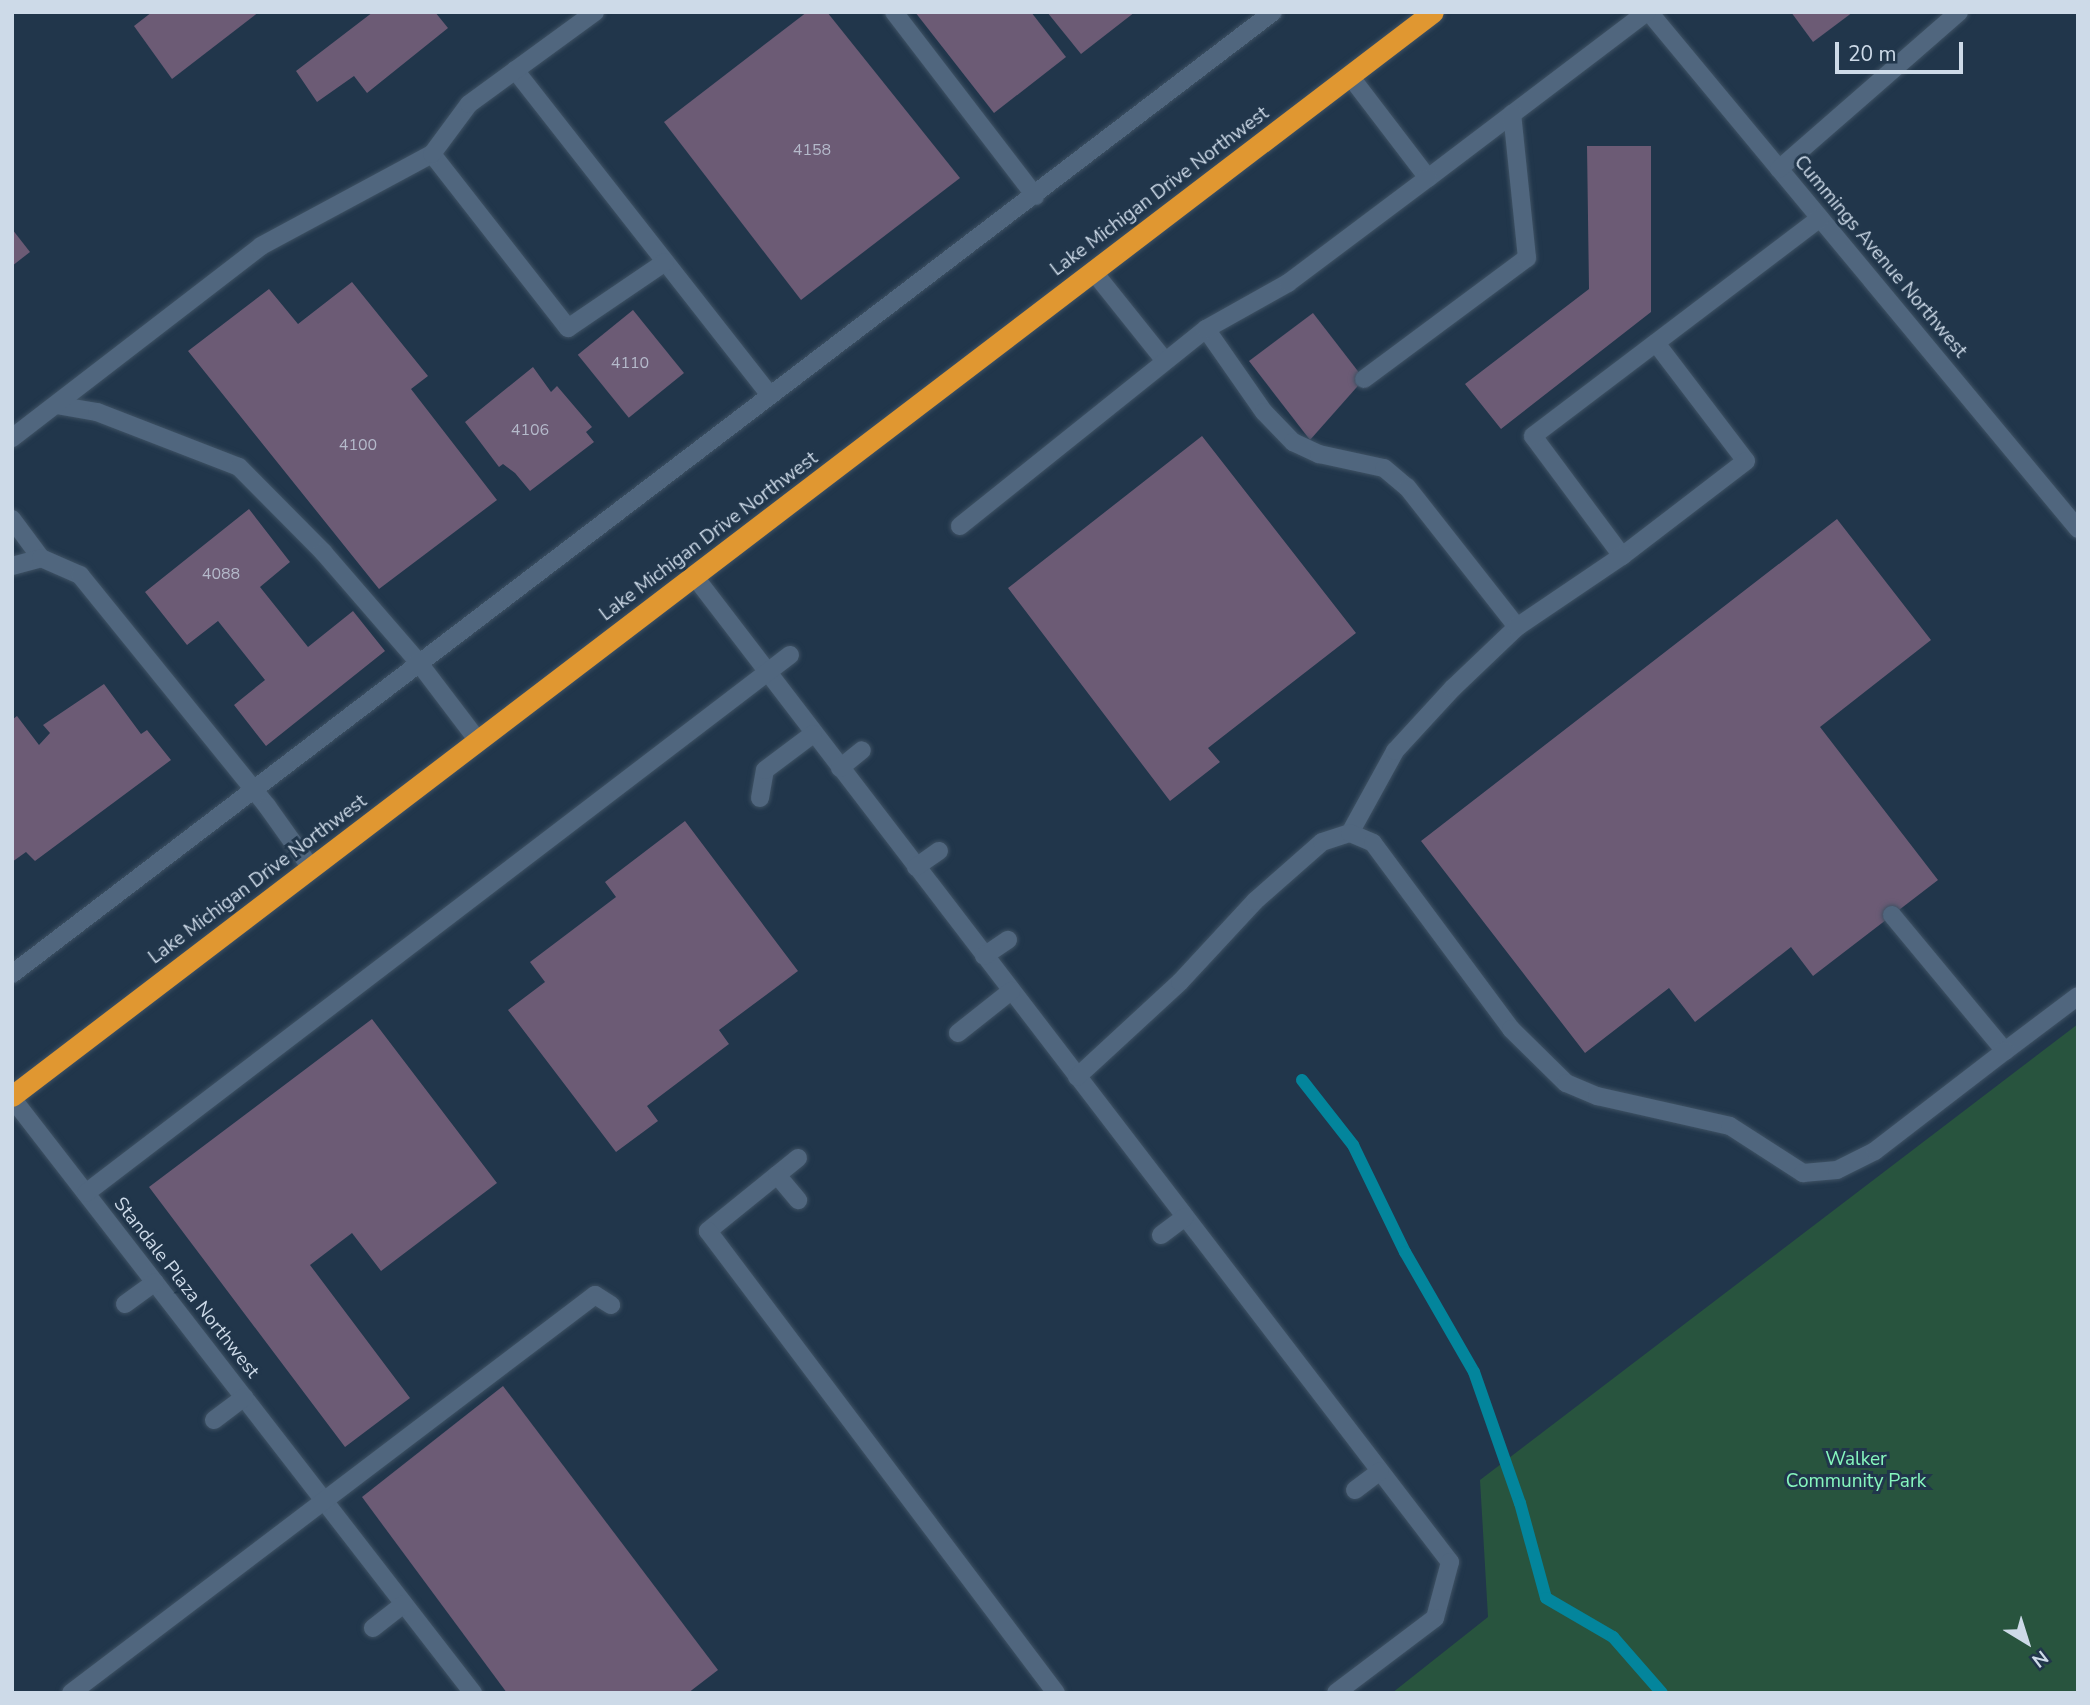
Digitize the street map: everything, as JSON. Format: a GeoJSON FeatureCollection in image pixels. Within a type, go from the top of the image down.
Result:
{"type":"FeatureCollection","features":[{"type":"Feature","properties":{"kind":"highway","name":"Lake Michigan Drive Northwest"},"geometry":{"type":"LineString","coordinates":[[12,1097],[1433,12]]}},
{"type":"Feature","properties":{"kind":"street"},"geometry":{"type":"LineString","coordinates":[[12,438],[261,246],[432,154],[469,104],[595,12]]}},
{"type":"Feature","properties":{"kind":"street"},"geometry":{"type":"LineString","coordinates":[[894,12],[1035,196]]}},
{"type":"Feature","properties":{"kind":"street"},"geometry":{"type":"LineString","coordinates":[[12,974],[1273,12]]}},
{"type":"Feature","properties":{"kind":"street"},"geometry":{"type":"LineString","coordinates":[[960,526],[1206,329],[1288,283],[1648,12]]}},
{"type":"Feature","properties":{"kind":"street","name":"Cummings Avenue Northwest"},"geometry":{"type":"LineString","coordinates":[[1648,12],[2078,529]]}},
{"type":"Feature","properties":{"kind":"street"},"geometry":{"type":"LineString","coordinates":[[1779,169],[1959,12]]}},
{"type":"Feature","properties":{"kind":"street"},"geometry":{"type":"LineString","coordinates":[[515,70],[770,395]]}},
{"type":"Feature","properties":{"kind":"street"},"geometry":{"type":"LineString","coordinates":[[1350,76],[1428,177]]}},
{"type":"Feature","properties":{"kind":"street"},"geometry":{"type":"LineString","coordinates":[[1364,379],[1527,258],[1512,114]]}},
{"type":"Feature","properties":{"kind":"street"},"geometry":{"type":"LineString","coordinates":[[432,154],[568,328],[665,262]]}},
{"type":"Feature","properties":{"kind":"street"},"geometry":{"type":"LineString","coordinates":[[1622,556],[1533,436],[1820,218]]}},
{"type":"Feature","properties":{"kind":"street"},"geometry":{"type":"LineString","coordinates":[[1093,271],[1165,361]]}},
{"type":"Feature","properties":{"kind":"street"},"geometry":{"type":"LineString","coordinates":[[1206,329],[1264,412],[1293,442],[1319,454],[1384,468],[1407,487],[1517,627]]}},
{"type":"Feature","properties":{"kind":"street"},"geometry":{"type":"LineString","coordinates":[[1350,833],[1395,751],[1517,627],[1622,556],[1746,461],[1656,343]]}},
{"type":"Feature","properties":{"kind":"street"},"geometry":{"type":"LineString","coordinates":[[56,405],[97,412],[239,467],[323,552],[419,663],[479,742]]}},
{"type":"Feature","properties":{"kind":"street"},"geometry":{"type":"LineString","coordinates":[[12,519],[41,558],[80,575],[254,789],[312,868]]}},
{"type":"Feature","properties":{"kind":"street"},"geometry":{"type":"LineString","coordinates":[[12,566],[41,558]]}},
{"type":"Feature","properties":{"kind":"street"},"geometry":{"type":"LineString","coordinates":[[695,577],[1450,1562],[1435,1618],[1336,1693]]}},
{"type":"Feature","properties":{"kind":"street"},"geometry":{"type":"LineString","coordinates":[[86,1193],[790,655]]}},
{"type":"Feature","properties":{"kind":"street"},"geometry":{"type":"LineString","coordinates":[[760,798],[765,770],[813,734]]}},
{"type":"Feature","properties":{"kind":"street"},"geometry":{"type":"LineString","coordinates":[[839,768],[862,750]]}},
{"type":"Feature","properties":{"kind":"street"},"geometry":{"type":"LineString","coordinates":[[1077,1077],[1180,982],[1265,892],[1322,842],[1350,833],[1373,843],[1511,1029],[1566,1083],[1597,1096],[1730,1126],[1803,1173],[1837,1170],[1875,1151],[2078,996]]}},
{"type":"Feature","properties":{"kind":"street"},"geometry":{"type":"LineString","coordinates":[[916,867],[939,851]]}},
{"type":"Feature","properties":{"kind":"street"},"geometry":{"type":"LineString","coordinates":[[1892,915],[2005,1051]]}},
{"type":"Feature","properties":{"kind":"street"},"geometry":{"type":"LineString","coordinates":[[984,956],[1007,940]]}},
{"type":"Feature","properties":{"kind":"street"},"geometry":{"type":"LineString","coordinates":[[958,1033],[1011,991]]}},
{"type":"Feature","properties":{"kind":"street","name":"Standale Plaza Northwest"},"geometry":{"type":"LineString","coordinates":[[12,1097],[473,1693]]}},
{"type":"Feature","properties":{"kind":"street"},"geometry":{"type":"LineString","coordinates":[[798,1158],[708,1231],[1056,1693]]}},
{"type":"Feature","properties":{"kind":"street"},"geometry":{"type":"LineString","coordinates":[[777,1175],[798,1200]]}},
{"type":"Feature","properties":{"kind":"street"},"geometry":{"type":"LineString","coordinates":[[1161,1235],[1185,1217]]}},
{"type":"Feature","properties":{"kind":"street"},"geometry":{"type":"LineString","coordinates":[[125,1304],[155,1282]]}},
{"type":"Feature","properties":{"kind":"street"},"geometry":{"type":"LineString","coordinates":[[71,1693],[326,1503],[595,1294],[611,1305]]}},
{"type":"Feature","properties":{"kind":"street"},"geometry":{"type":"LineString","coordinates":[[214,1420],[244,1397]]}},
{"type":"Feature","properties":{"kind":"street"},"geometry":{"type":"LineString","coordinates":[[1355,1490],[1380,1471]]}},
{"type":"Feature","properties":{"kind":"street"},"geometry":{"type":"LineString","coordinates":[[373,1628],[404,1604]]}},
{"type":"Feature","properties":{"kind":"green space","name":"Walker Community Park"},"geometry":{"type":"Polygon","coordinates":[[[2078,1024],[2078,1693],[1392,1693],[1488,1617],[1480,1480],[2078,1024]]]}},
{"type":"Feature","properties":{"kind":"building"},"geometry":{"type":"Polygon","coordinates":[[[152,12],[259,12],[172,79],[134,26],[152,12]]]}},
{"type":"Feature","properties":{"kind":"building"},"geometry":{"type":"Polygon","coordinates":[[[373,12],[435,12],[448,28],[367,93],[354,76],[317,102],[296,71],[373,12]]]}},
{"type":"Feature","properties":{"kind":"building"},"geometry":{"type":"Polygon","coordinates":[[[807,12],[827,12],[960,178],[801,300],[664,122],[807,12]]]}},
{"type":"Feature","properties":{"kind":"building"},"geometry":{"type":"Polygon","coordinates":[[[915,12],[1031,12],[1066,57],[994,113],[915,12]]]}},
{"type":"Feature","properties":{"kind":"building"},"geometry":{"type":"Polygon","coordinates":[[[1047,12],[1135,12],[1081,54],[1047,12]]]}},
{"type":"Feature","properties":{"kind":"building"},"geometry":{"type":"Polygon","coordinates":[[[1791,12],[1853,12],[1813,42],[1791,12]]]}},
{"type":"Feature","properties":{"kind":"building"},"geometry":{"type":"Polygon","coordinates":[[[1587,146],[1651,146],[1651,312],[1501,429],[1465,384],[1589,289],[1587,146]]]}},
{"type":"Feature","properties":{"kind":"building"},"geometry":{"type":"Polygon","coordinates":[[[12,229],[30,252],[12,266],[12,229]]]}},
{"type":"Feature","properties":{"kind":"building"},"geometry":{"type":"Polygon","coordinates":[[[352,282],[428,376],[411,389],[497,500],[379,589],[188,351],[269,289],[298,324],[352,282]]]}},
{"type":"Feature","properties":{"kind":"building"},"geometry":{"type":"Polygon","coordinates":[[[633,310],[684,373],[629,418],[578,355],[633,310]]]}},
{"type":"Feature","properties":{"kind":"building"},"geometry":{"type":"Polygon","coordinates":[[[1313,313],[1364,379],[1310,440],[1249,361],[1313,313]]]}},
{"type":"Feature","properties":{"kind":"building"},"geometry":{"type":"Polygon","coordinates":[[[533,367],[551,392],[557,386],[592,427],[586,432],[594,442],[530,491],[515,473],[503,464],[499,467],[465,422],[533,367]]]}},
{"type":"Feature","properties":{"kind":"building"},"geometry":{"type":"Polygon","coordinates":[[[1202,436],[1356,633],[1208,748],[1220,762],[1170,801],[1008,588],[1202,436]]]}},
{"type":"Feature","properties":{"kind":"building"},"geometry":{"type":"Polygon","coordinates":[[[249,509],[290,562],[260,587],[308,647],[353,611],[385,651],[266,746],[234,705],[265,680],[218,621],[187,645],[145,592],[249,509]]]}},
{"type":"Feature","properties":{"kind":"building"},"geometry":{"type":"Polygon","coordinates":[[[1837,519],[1931,640],[1820,727],[1938,880],[1813,976],[1791,947],[1695,1022],[1669,988],[1585,1053],[1421,841],[1837,519]]]}},
{"type":"Feature","properties":{"kind":"building"},"geometry":{"type":"Polygon","coordinates":[[[104,684],[141,734],[147,730],[171,760],[35,861],[26,852],[12,862],[12,720],[17,716],[39,745],[50,733],[43,725],[104,684]]]}},
{"type":"Feature","properties":{"kind":"building"},"geometry":{"type":"Polygon","coordinates":[[[685,821],[798,971],[719,1030],[729,1044],[647,1106],[658,1121],[616,1152],[508,1010],[545,982],[530,962],[616,897],[605,882],[685,821]]]}},
{"type":"Feature","properties":{"kind":"building"},"geometry":{"type":"Polygon","coordinates":[[[372,1019],[497,1183],[381,1271],[352,1233],[310,1265],[410,1398],[345,1447],[149,1187],[372,1019]]]}},
{"type":"Feature","properties":{"kind":"building"},"geometry":{"type":"Polygon","coordinates":[[[503,1386],[718,1670],[688,1693],[507,1693],[362,1497],[503,1386]]]}},
{"type":"Feature","properties":{"kind":"waterway"},"geometry":{"type":"LineString","coordinates":[[1302,1080],[1353,1145],[1405,1252],[1474,1372],[1520,1503],[1546,1598],[1613,1637],[1662,1693]]}}]}
